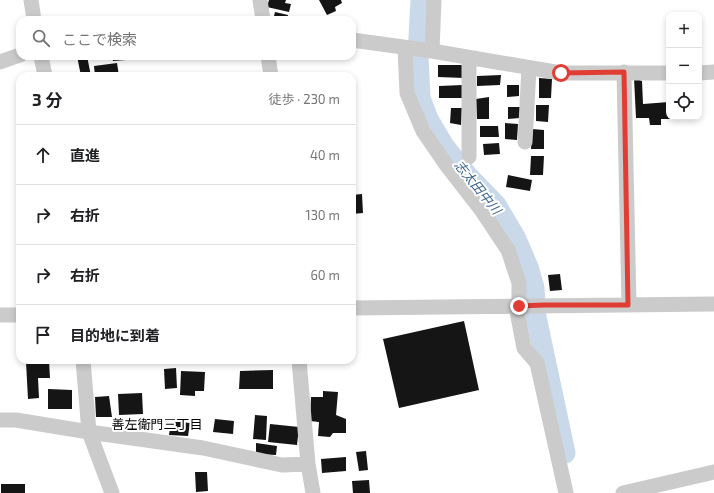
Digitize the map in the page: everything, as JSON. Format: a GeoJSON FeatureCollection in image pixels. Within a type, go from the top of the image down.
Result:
{"type":"FeatureCollection","features":[{"type":"Feature","properties":{"kind":"street"},"geometry":{"type":"LineString","coordinates":[[31,0],[33,16]]}},
{"type":"Feature","properties":{"kind":"street"},"geometry":{"type":"LineString","coordinates":[[260,0],[262,16]]}},
{"type":"Feature","properties":{"kind":"street"},"geometry":{"type":"LineString","coordinates":[[429,51],[434,0]]}},
{"type":"Feature","properties":{"kind":"street"},"geometry":{"type":"LineString","coordinates":[[356,41],[561,73],[666,73]]}},
{"type":"Feature","properties":{"kind":"street"},"geometry":{"type":"LineString","coordinates":[[407,48],[407,93],[423,131],[447,166],[482,211],[508,250],[519,283],[524,348],[536,363],[566,493]]}},
{"type":"Feature","properties":{"kind":"street"},"geometry":{"type":"LineString","coordinates":[[0,62],[16,56]]}},
{"type":"Feature","properties":{"kind":"street"},"geometry":{"type":"LineString","coordinates":[[468,157],[469,58]]}},
{"type":"Feature","properties":{"kind":"street"},"geometry":{"type":"LineString","coordinates":[[42,60],[44,72]]}},
{"type":"Feature","properties":{"kind":"street"},"geometry":{"type":"LineString","coordinates":[[268,60],[270,72]]}},
{"type":"Feature","properties":{"kind":"street"},"geometry":{"type":"LineString","coordinates":[[525,142],[529,68]]}},
{"type":"Feature","properties":{"kind":"street"},"geometry":{"type":"LineString","coordinates":[[624,72],[628,305]]}},
{"type":"Feature","properties":{"kind":"street"},"geometry":{"type":"LineString","coordinates":[[702,73],[714,72]]}},
{"type":"Feature","properties":{"kind":"street"},"geometry":{"type":"LineString","coordinates":[[356,308],[714,304]]}},
{"type":"Feature","properties":{"kind":"street"},"geometry":{"type":"LineString","coordinates":[[0,315],[16,315]]}},
{"type":"Feature","properties":{"kind":"street"},"geometry":{"type":"LineString","coordinates":[[83,364],[89,432],[112,493]]}},
{"type":"Feature","properties":{"kind":"street"},"geometry":{"type":"LineString","coordinates":[[299,364],[308,464],[313,493]]}},
{"type":"Feature","properties":{"kind":"street"},"geometry":{"type":"LineString","coordinates":[[0,420],[16,420],[203,448],[282,465],[308,464]]}},
{"type":"Feature","properties":{"kind":"street"},"geometry":{"type":"LineString","coordinates":[[623,493],[714,472]]}},
{"type":"Feature","properties":{"kind":"building"},"geometry":{"type":"Polygon","coordinates":[[[269,0],[286,0],[285,3],[291,4],[289,12],[267,7],[269,0]]]}},
{"type":"Feature","properties":{"kind":"building"},"geometry":{"type":"Polygon","coordinates":[[[319,0],[341,0],[342,3],[335,7],[336,11],[327,15],[319,0]]]}},
{"type":"Feature","properties":{"kind":"building"},"geometry":{"type":"Polygon","coordinates":[[[275,12],[288,15],[288,16],[274,16],[275,12]]]}},
{"type":"Feature","properties":{"kind":"building"},"geometry":{"type":"Polygon","coordinates":[[[78,60],[88,60],[90,72],[80,72],[78,60]]]}},
{"type":"Feature","properties":{"kind":"building"},"geometry":{"type":"Polygon","coordinates":[[[117,63],[118,72],[95,72],[94,66],[117,63]]]}},
{"type":"Feature","properties":{"kind":"building"},"geometry":{"type":"Polygon","coordinates":[[[438,65],[464,65],[464,78],[438,77],[438,65]]]}},
{"type":"Feature","properties":{"kind":"building"},"geometry":{"type":"Polygon","coordinates":[[[501,75],[500,85],[477,86],[477,76],[501,75]]]}},
{"type":"Feature","properties":{"kind":"building"},"geometry":{"type":"Polygon","coordinates":[[[539,78],[552,79],[551,98],[539,98],[539,78]]]}},
{"type":"Feature","properties":{"kind":"building"},"geometry":{"type":"Polygon","coordinates":[[[634,78],[642,81],[643,104],[666,102],[666,119],[661,119],[661,125],[650,125],[649,118],[636,118],[634,78]]]}},
{"type":"Feature","properties":{"kind":"building"},"geometry":{"type":"Polygon","coordinates":[[[463,85],[463,98],[439,98],[439,86],[463,85]]]}},
{"type":"Feature","properties":{"kind":"building"},"geometry":{"type":"Polygon","coordinates":[[[507,85],[519,85],[519,96],[507,97],[507,85]]]}},
{"type":"Feature","properties":{"kind":"building"},"geometry":{"type":"Polygon","coordinates":[[[489,97],[489,119],[477,119],[476,99],[489,97]]]}},
{"type":"Feature","properties":{"kind":"building"},"geometry":{"type":"Polygon","coordinates":[[[536,105],[549,105],[548,122],[536,121],[536,105]]]}},
{"type":"Feature","properties":{"kind":"building"},"geometry":{"type":"Polygon","coordinates":[[[508,107],[520,107],[520,118],[508,119],[508,107]]]}},
{"type":"Feature","properties":{"kind":"building"},"geometry":{"type":"Polygon","coordinates":[[[451,108],[462,108],[461,125],[450,123],[451,108]]]}},
{"type":"Feature","properties":{"kind":"building"},"geometry":{"type":"Polygon","coordinates":[[[505,123],[518,124],[517,140],[505,139],[505,123]]]}},
{"type":"Feature","properties":{"kind":"building"},"geometry":{"type":"Polygon","coordinates":[[[480,126],[498,126],[499,137],[480,137],[480,126]]]}},
{"type":"Feature","properties":{"kind":"building"},"geometry":{"type":"Polygon","coordinates":[[[532,129],[544,130],[544,149],[531,149],[532,129]]]}},
{"type":"Feature","properties":{"kind":"building"},"geometry":{"type":"Polygon","coordinates":[[[499,143],[500,154],[484,155],[483,144],[499,143]]]}},
{"type":"Feature","properties":{"kind":"building"},"geometry":{"type":"Polygon","coordinates":[[[531,156],[544,156],[543,175],[530,175],[531,156]]]}},
{"type":"Feature","properties":{"kind":"building"},"geometry":{"type":"Polygon","coordinates":[[[508,175],[532,180],[530,191],[506,187],[508,175]]]}},
{"type":"Feature","properties":{"kind":"building"},"geometry":{"type":"Polygon","coordinates":[[[362,194],[363,213],[356,214],[356,195],[362,194]]]}},
{"type":"Feature","properties":{"kind":"building"},"geometry":{"type":"Polygon","coordinates":[[[560,274],[562,290],[550,291],[548,275],[560,274]]]}},
{"type":"Feature","properties":{"kind":"building"},"geometry":{"type":"Polygon","coordinates":[[[464,321],[479,390],[399,408],[383,339],[464,321]]]}},
{"type":"Feature","properties":{"kind":"building"},"geometry":{"type":"Polygon","coordinates":[[[26,364],[49,364],[50,378],[38,378],[39,398],[28,399],[26,364]]]}},
{"type":"Feature","properties":{"kind":"building"},"geometry":{"type":"Polygon","coordinates":[[[176,368],[177,388],[165,389],[164,369],[176,368]]]}},
{"type":"Feature","properties":{"kind":"building"},"geometry":{"type":"Polygon","coordinates":[[[273,370],[273,389],[239,389],[240,371],[273,370]]]}},
{"type":"Feature","properties":{"kind":"building"},"geometry":{"type":"Polygon","coordinates":[[[181,371],[205,372],[204,391],[195,391],[195,396],[180,395],[181,371]]]}},
{"type":"Feature","properties":{"kind":"building"},"geometry":{"type":"Polygon","coordinates":[[[48,389],[72,390],[72,409],[48,409],[48,389]]]}},
{"type":"Feature","properties":{"kind":"building"},"geometry":{"type":"Polygon","coordinates":[[[323,391],[338,392],[336,415],[346,419],[346,433],[333,433],[330,437],[318,436],[319,422],[310,421],[311,397],[323,397],[323,391]]]}},
{"type":"Feature","properties":{"kind":"building"},"geometry":{"type":"Polygon","coordinates":[[[142,393],[143,414],[119,415],[118,394],[142,393]]]}},
{"type":"Feature","properties":{"kind":"building"},"geometry":{"type":"Polygon","coordinates":[[[109,396],[112,417],[96,417],[95,397],[109,396]]]}},
{"type":"Feature","properties":{"kind":"building"},"geometry":{"type":"Polygon","coordinates":[[[255,415],[267,416],[266,440],[253,439],[255,415]]]}},
{"type":"Feature","properties":{"kind":"building"},"geometry":{"type":"Polygon","coordinates":[[[215,419],[234,421],[233,434],[213,432],[215,419]]]}},
{"type":"Feature","properties":{"kind":"building"},"geometry":{"type":"Polygon","coordinates":[[[171,421],[190,423],[188,436],[169,435],[171,421]]]}},
{"type":"Feature","properties":{"kind":"building"},"geometry":{"type":"Polygon","coordinates":[[[270,424],[299,427],[297,445],[268,442],[270,424]]]}},
{"type":"Feature","properties":{"kind":"building"},"geometry":{"type":"Polygon","coordinates":[[[256,443],[277,446],[276,455],[256,454],[256,443]]]}},
{"type":"Feature","properties":{"kind":"building"},"geometry":{"type":"Polygon","coordinates":[[[366,451],[368,470],[359,471],[356,452],[366,451]]]}},
{"type":"Feature","properties":{"kind":"building"},"geometry":{"type":"Polygon","coordinates":[[[346,457],[346,471],[322,473],[321,459],[346,457]]]}},
{"type":"Feature","properties":{"kind":"building"},"geometry":{"type":"Polygon","coordinates":[[[195,472],[207,472],[208,491],[196,492],[195,472]]]}},
{"type":"Feature","properties":{"kind":"building"},"geometry":{"type":"Polygon","coordinates":[[[369,480],[370,493],[353,493],[352,481],[369,480]]]}},
{"type":"Feature","properties":{"kind":"building"},"geometry":{"type":"Polygon","coordinates":[[[1,484],[25,484],[25,493],[1,493],[1,484]]]}},
{"type":"Feature","properties":{"kind":"waterway","name":"志太田中川"},"geometry":{"type":"LineString","coordinates":[[421,0],[418,56],[420,98],[428,119],[444,146],[467,175],[496,205],[515,237],[528,267],[534,288],[536,317],[565,453]]}},
{"type":"Feature","properties":{"kind":"district","name":"善左衛門三丁目"},"geometry":{"type":"Point","coordinates":[157,424]}},
{"type":"Feature","properties":{"kind":"route"},"geometry":{"type":"LineString","coordinates":[[519,306],[628,305],[624,72],[561,73]]}}]}
